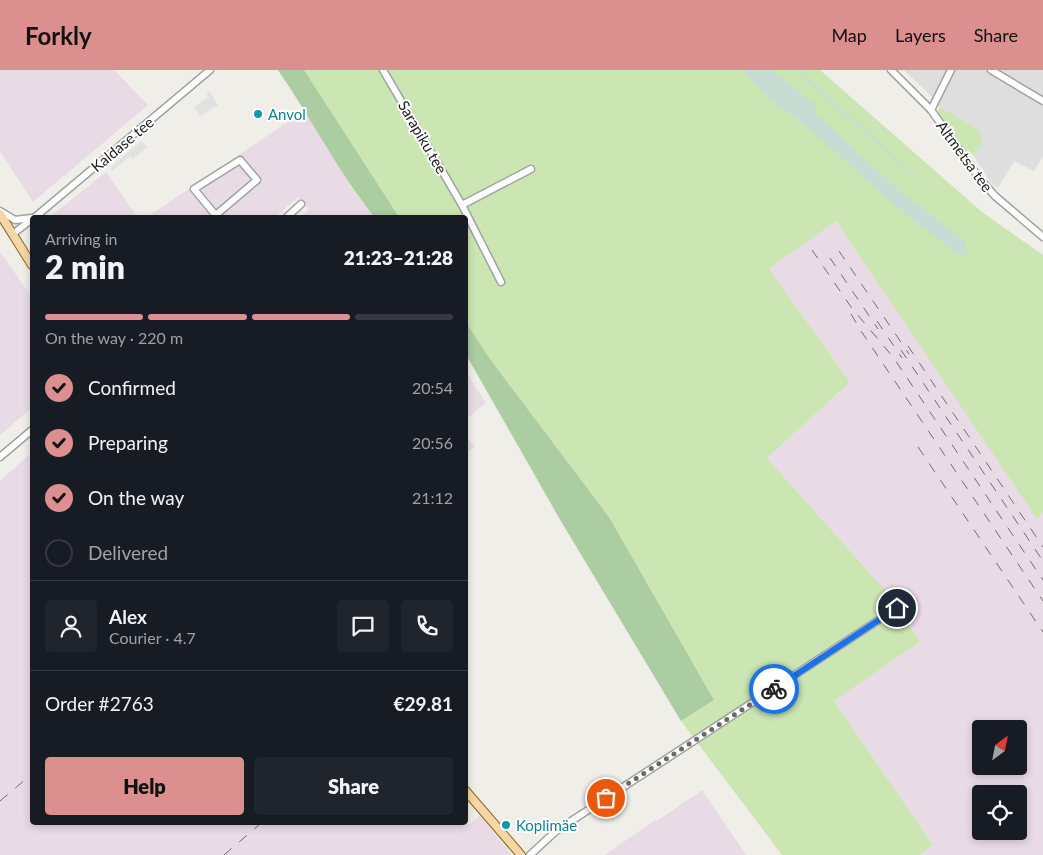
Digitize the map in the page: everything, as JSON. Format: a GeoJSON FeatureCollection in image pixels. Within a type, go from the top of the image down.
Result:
{"type":"FeatureCollection","features":[{"type":"Feature","properties":{"kind":"main road"},"geometry":{"type":"LineString","coordinates":[[0,212],[30,262]]}},
{"type":"Feature","properties":{"kind":"main road"},"geometry":{"type":"LineString","coordinates":[[468,793],[521,855]]}},
{"type":"Feature","properties":{"kind":"street","name":"Kaldase tee"},"geometry":{"type":"LineString","coordinates":[[37,215],[210,70]]}},
{"type":"Feature","properties":{"kind":"street","name":"Sarapiku tee"},"geometry":{"type":"LineString","coordinates":[[383,70],[467,215]]}},
{"type":"Feature","properties":{"kind":"street","name":"Altmetsa tee"},"geometry":{"type":"LineString","coordinates":[[892,70],[932,110],[994,196],[1043,237]]}},
{"type":"Feature","properties":{"kind":"street"},"geometry":{"type":"LineString","coordinates":[[932,110],[951,70]]}},
{"type":"Feature","properties":{"kind":"street"},"geometry":{"type":"LineString","coordinates":[[991,70],[1043,102]]}},
{"type":"Feature","properties":{"kind":"street"},"geometry":{"type":"LineString","coordinates":[[218,215],[194,189],[240,160],[257,180],[220,215]]}},
{"type":"Feature","properties":{"kind":"street"},"geometry":{"type":"LineString","coordinates":[[462,205],[531,169]]}},
{"type":"Feature","properties":{"kind":"street"},"geometry":{"type":"LineString","coordinates":[[289,215],[301,204]]}},
{"type":"Feature","properties":{"kind":"street"},"geometry":{"type":"LineString","coordinates":[[0,212],[15,220],[30,218]]}},
{"type":"Feature","properties":{"kind":"street","name":"Sarapiku tee"},"geometry":{"type":"LineString","coordinates":[[468,217],[501,282]]}},
{"type":"Feature","properties":{"kind":"street","name":"Kaldase tee"},"geometry":{"type":"LineString","coordinates":[[13,234],[30,220]]}},
{"type":"Feature","properties":{"kind":"street"},"geometry":{"type":"LineString","coordinates":[[0,457],[30,432]]}},
{"type":"Feature","properties":{"kind":"street"},"geometry":{"type":"LineString","coordinates":[[530,855],[556,831],[897,608]]}},
{"type":"Feature","properties":{"kind":"shaded area"},"geometry":{"type":"Polygon","coordinates":[[[0,70],[114,70],[148,105],[33,202],[0,151],[0,70]]]}},
{"type":"Feature","properties":{"kind":"shaded area"},"geometry":{"type":"Polygon","coordinates":[[[904,70],[1043,70],[1043,156],[1034,171],[1014,161],[998,188],[991,183],[954,124],[933,98],[904,70]]]}},
{"type":"Feature","properties":{"kind":"shaded area"},"geometry":{"type":"Polygon","coordinates":[[[209,91],[218,105],[200,116],[194,107],[209,97],[206,93],[209,91]]]}},
{"type":"Feature","properties":{"kind":"shaded area"},"geometry":{"type":"Polygon","coordinates":[[[305,110],[358,197],[372,215],[303,215],[309,210],[298,197],[277,215],[150,215],[305,110]]]}},
{"type":"Feature","properties":{"kind":"shaded area"},"geometry":{"type":"Polygon","coordinates":[[[141,141],[147,147],[133,159],[130,156],[112,171],[110,168],[141,141]]]}},
{"type":"Feature","properties":{"kind":"shaded area"},"geometry":{"type":"Polygon","coordinates":[[[106,172],[136,215],[52,215],[106,172]]]}},
{"type":"Feature","properties":{"kind":"shaded area"},"geometry":{"type":"Polygon","coordinates":[[[836,220],[1037,518],[1043,512],[1043,855],[919,855],[933,845],[834,701],[920,642],[884,589],[767,458],[850,382],[769,269],[836,220]]]}},
{"type":"Feature","properties":{"kind":"shaded area"},"geometry":{"type":"Polygon","coordinates":[[[0,252],[30,294],[30,410],[0,435],[0,252]]]}},
{"type":"Feature","properties":{"kind":"shaded area"},"geometry":{"type":"Polygon","coordinates":[[[468,375],[486,403],[468,418],[468,375]]]}},
{"type":"Feature","properties":{"kind":"shaded area"},"geometry":{"type":"Polygon","coordinates":[[[468,438],[475,446],[468,452],[468,438]]]}},
{"type":"Feature","properties":{"kind":"shaded area"},"geometry":{"type":"Polygon","coordinates":[[[30,454],[30,825],[469,825],[480,816],[512,855],[0,855],[0,481],[30,454]]]}},
{"type":"Feature","properties":{"kind":"shaded area"},"geometry":{"type":"Polygon","coordinates":[[[702,790],[746,855],[605,855],[655,820],[657,821],[702,790]]]}},
{"type":"Feature","properties":{"kind":"green space"},"geometry":{"type":"Polygon","coordinates":[[[278,70],[304,70],[398,215],[373,215],[348,181],[278,70]]]}},
{"type":"Feature","properties":{"kind":"green space"},"geometry":{"type":"Polygon","coordinates":[[[304,70],[820,70],[982,212],[1043,255],[1043,512],[1037,519],[836,221],[769,269],[850,382],[767,458],[884,589],[920,642],[834,701],[933,845],[919,855],[782,855],[681,721],[714,700],[609,517],[490,359],[468,326],[468,215],[398,215],[304,70]]]}},
{"type":"Feature","properties":{"kind":"green space"},"geometry":{"type":"Polygon","coordinates":[[[742,70],[772,70],[817,106],[815,113],[897,188],[961,237],[965,242],[965,248],[968,252],[966,256],[956,253],[898,208],[795,117],[769,99],[742,70]]]}},
{"type":"Feature","properties":{"kind":"green space"},"geometry":{"type":"Polygon","coordinates":[[[802,73],[869,133],[932,194],[800,74],[802,73]]]}},
{"type":"Feature","properties":{"kind":"green space"},"geometry":{"type":"Polygon","coordinates":[[[939,107],[980,131],[983,144],[974,153],[968,155],[938,113],[939,107]]]}},
{"type":"Feature","properties":{"kind":"green space"},"geometry":{"type":"Polygon","coordinates":[[[468,326],[490,359],[609,517],[714,700],[681,721],[562,523],[468,358],[468,326]]]}},
{"type":"Feature","properties":{"kind":"railway"},"geometry":{"type":"LineString","coordinates":[[812,250],[851,307],[893,357],[1043,580]]}},
{"type":"Feature","properties":{"kind":"railway"},"geometry":{"type":"LineString","coordinates":[[839,251],[909,354]]}},
{"type":"Feature","properties":{"kind":"railway"},"geometry":{"type":"LineString","coordinates":[[830,258],[878,329]]}},
{"type":"Feature","properties":{"kind":"railway"},"geometry":{"type":"LineString","coordinates":[[851,314],[1043,601]]}},
{"type":"Feature","properties":{"kind":"railway"},"geometry":{"type":"LineString","coordinates":[[877,321],[902,358]]}},
{"type":"Feature","properties":{"kind":"railway"},"geometry":{"type":"LineString","coordinates":[[908,346],[1043,547]]}},
{"type":"Feature","properties":{"kind":"railway"},"geometry":{"type":"LineString","coordinates":[[901,350],[1043,561]]}},
{"type":"Feature","properties":{"kind":"railway"},"geometry":{"type":"LineString","coordinates":[[918,447],[1043,632]]}},
{"type":"Feature","properties":{"kind":"railway"},"geometry":{"type":"LineString","coordinates":[[0,801],[26,779]]}},
{"type":"Feature","properties":{"kind":"railway"},"geometry":{"type":"LineString","coordinates":[[224,855],[259,825]]}},
{"type":"Feature","properties":{"kind":"way so far"},"geometry":{"type":"LineString","coordinates":[[606,798],[774,689]]}},
{"type":"Feature","properties":{"kind":"place","name":"Anvol"},"geometry":{"type":"Point","coordinates":[258,114]}},
{"type":"Feature","properties":{"kind":"place","name":"Koplimäe"},"geometry":{"type":"Point","coordinates":[506,825]}},
{"type":"Feature","properties":{"kind":"route"},"geometry":{"type":"LineString","coordinates":[[774,689],[897,608]]}}]}
